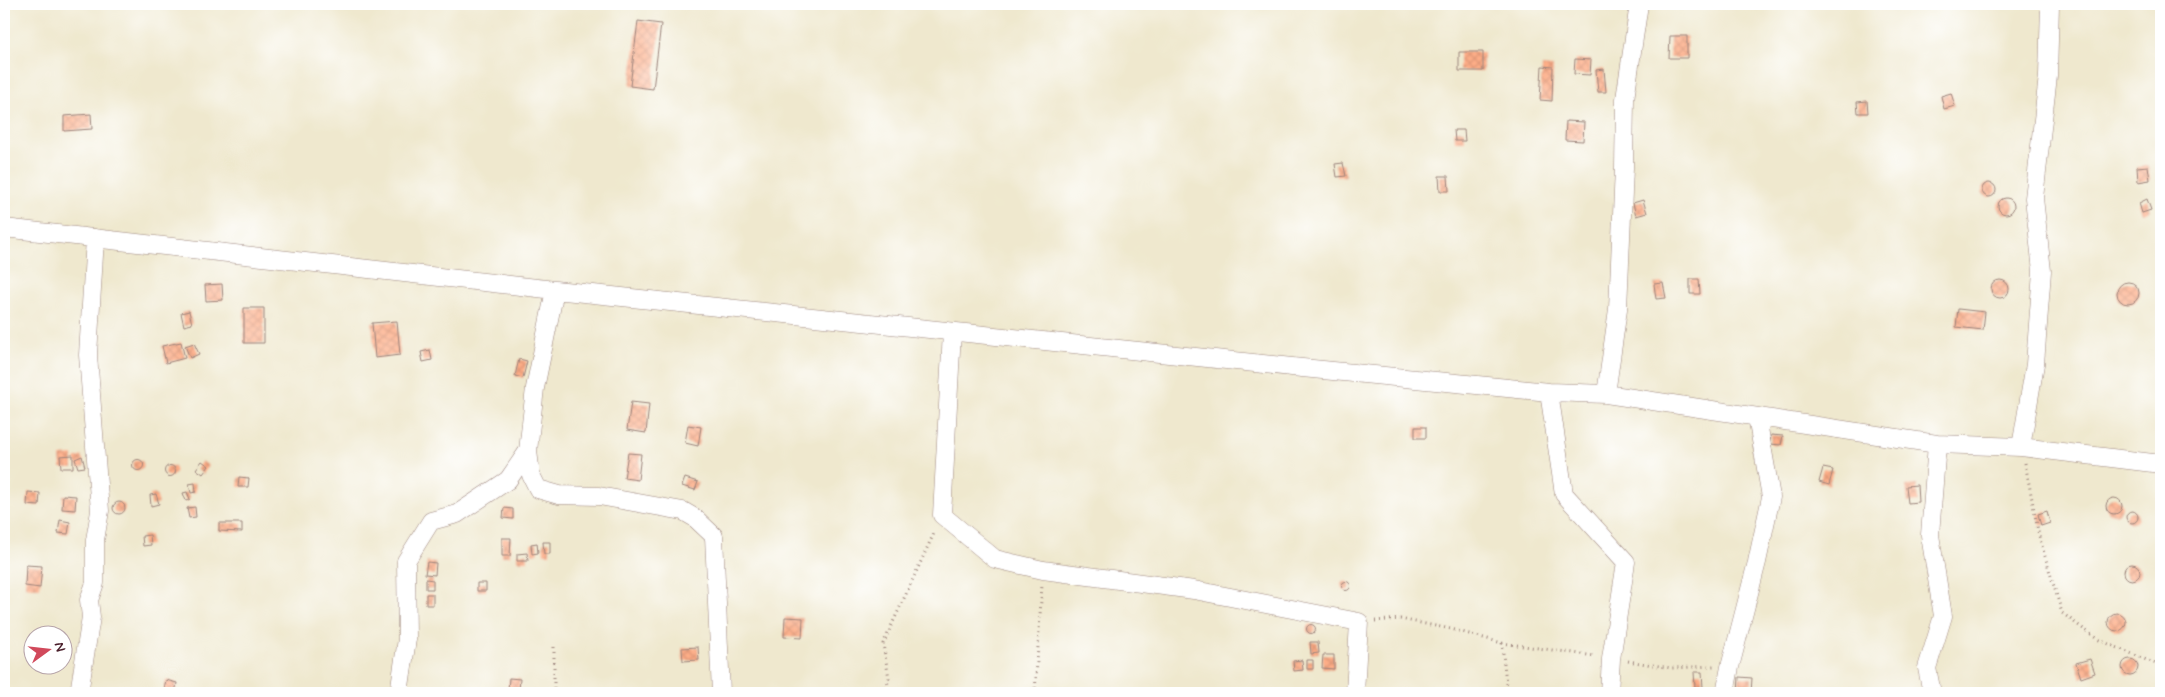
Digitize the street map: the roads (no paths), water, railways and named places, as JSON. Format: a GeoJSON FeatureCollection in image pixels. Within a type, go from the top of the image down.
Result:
{"type":"FeatureCollection","features":[{"type":"Feature","properties":{"kind":"street"},"geometry":{"type":"LineString","coordinates":[[1606,394],[1618,309],[1625,99],[1639,4]]}},
{"type":"Feature","properties":{"kind":"street"},"geometry":{"type":"LineString","coordinates":[[2021,447],[2035,364],[2042,271],[2034,198],[2048,76],[2050,4]]}},
{"type":"Feature","properties":{"kind":"street"},"geometry":{"type":"LineString","coordinates":[[4,228],[555,290],[952,332],[1549,392],[1606,394],[1937,444],[2021,447],[2161,464]]}},
{"type":"Feature","properties":{"kind":"street"},"geometry":{"type":"LineString","coordinates":[[79,693],[91,617],[89,600],[95,583],[96,540],[100,510],[88,356],[95,238]]}},
{"type":"Feature","properties":{"kind":"street"},"geometry":{"type":"LineString","coordinates":[[555,290],[535,388],[528,451],[531,475],[538,489],[559,496],[599,496],[683,511],[695,518],[714,536],[721,693]]}},
{"type":"Feature","properties":{"kind":"street"},"geometry":{"type":"LineString","coordinates":[[952,332],[942,516],[995,559],[1043,570],[1194,590],[1359,622],[1355,693]]}},
{"type":"Feature","properties":{"kind":"street"},"geometry":{"type":"LineString","coordinates":[[1549,392],[1564,494],[1626,562],[1611,659],[1609,693]]}},
{"type":"Feature","properties":{"kind":"street"},"geometry":{"type":"LineString","coordinates":[[1726,693],[1730,667],[1757,562],[1771,497],[1757,417]]}},
{"type":"Feature","properties":{"kind":"street"},"geometry":{"type":"LineString","coordinates":[[1932,693],[1927,668],[1943,616],[1930,534],[1937,444]]}},
{"type":"Feature","properties":{"kind":"street"},"geometry":{"type":"LineString","coordinates":[[399,693],[407,640],[406,561],[431,521],[457,514],[508,480],[528,451]]}}]}
